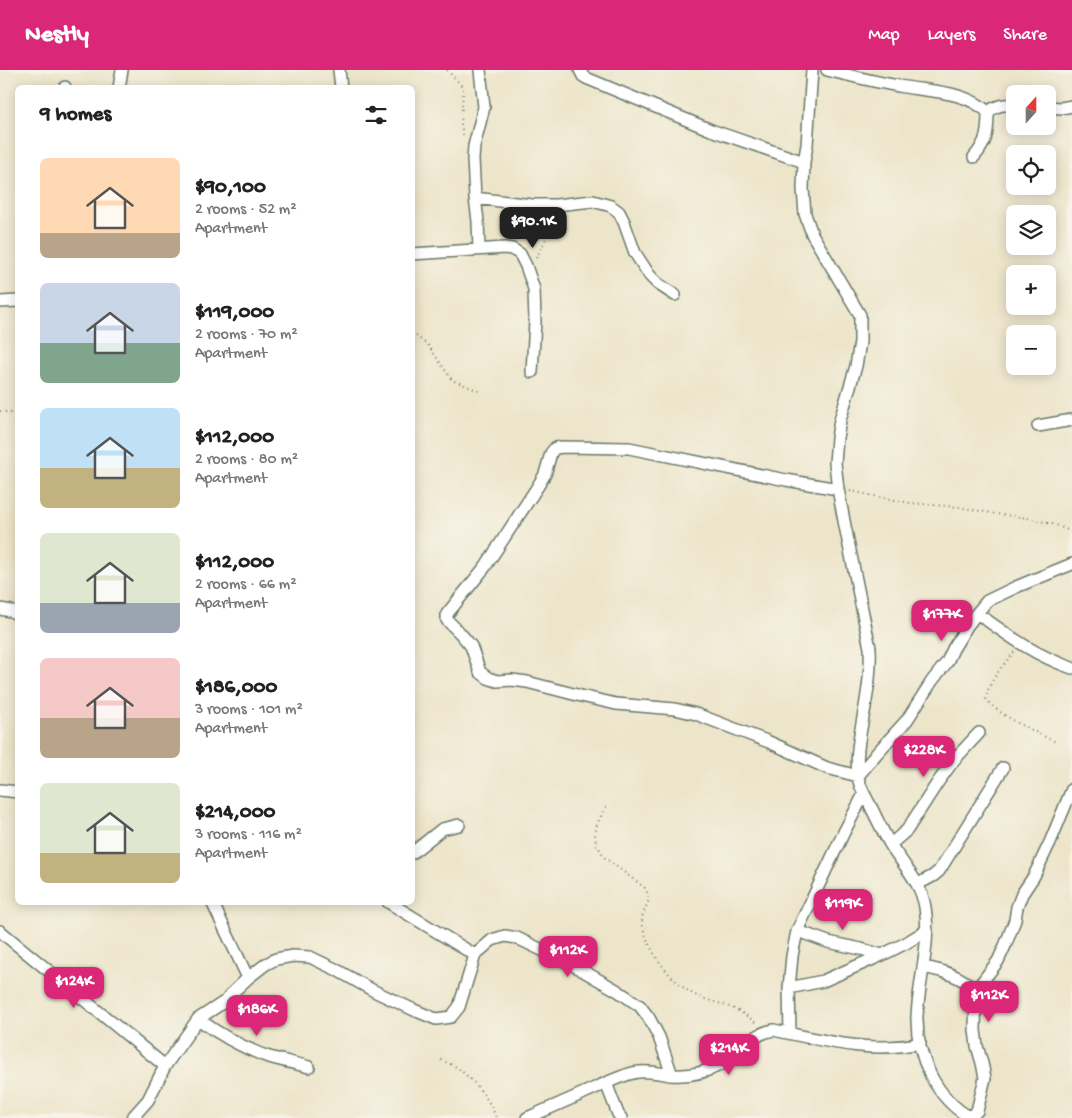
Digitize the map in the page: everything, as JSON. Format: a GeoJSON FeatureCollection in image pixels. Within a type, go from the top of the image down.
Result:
{"type":"FeatureCollection","features":[{"type":"Feature","properties":{"kind":"street"},"geometry":{"type":"LineString","coordinates":[[120,85],[122,70]]}},
{"type":"Feature","properties":{"kind":"street"},"geometry":{"type":"LineString","coordinates":[[339,70],[341,85]]}},
{"type":"Feature","properties":{"kind":"street"},"geometry":{"type":"LineString","coordinates":[[479,250],[473,153],[484,107],[480,70]]}},
{"type":"Feature","properties":{"kind":"street"},"geometry":{"type":"LineString","coordinates":[[580,70],[586,78],[702,127],[804,162]]}},
{"type":"Feature","properties":{"kind":"street"},"geometry":{"type":"LineString","coordinates":[[812,70],[807,145],[804,162],[804,214],[812,234],[860,315],[860,342],[854,373],[840,420],[835,463],[838,489],[870,648],[871,664],[868,690],[858,745],[858,776],[861,788],[891,844],[918,884],[924,905],[927,930],[917,1017],[920,1042],[926,1066],[946,1099],[970,1118],[977,1111],[985,1078],[975,1030],[976,990],[998,961],[1015,920],[1022,894],[1034,876],[1072,790]]}},
{"type":"Feature","properties":{"kind":"street"},"geometry":{"type":"LineString","coordinates":[[827,70],[901,87],[956,95],[981,105],[988,112],[988,128],[985,142],[974,157]]}},
{"type":"Feature","properties":{"kind":"street"},"geometry":{"type":"LineString","coordinates":[[988,112],[994,107],[1006,105]]}},
{"type":"Feature","properties":{"kind":"street"},"geometry":{"type":"LineString","coordinates":[[1056,108],[1072,106]]}},
{"type":"Feature","properties":{"kind":"street"},"geometry":{"type":"LineString","coordinates":[[475,198],[556,205],[593,201],[604,203],[619,212],[634,253],[650,276],[658,284],[675,295]]}},
{"type":"Feature","properties":{"kind":"street"},"geometry":{"type":"LineString","coordinates":[[415,254],[505,248],[512,249],[520,254],[534,289],[535,322],[532,372]]}},
{"type":"Feature","properties":{"kind":"street"},"geometry":{"type":"LineString","coordinates":[[0,302],[15,301]]}},
{"type":"Feature","properties":{"kind":"street"},"geometry":{"type":"LineString","coordinates":[[1038,426],[1072,420]]}},
{"type":"Feature","properties":{"kind":"street"},"geometry":{"type":"LineString","coordinates":[[838,489],[629,448],[555,448],[538,486],[485,567],[446,617],[448,622],[471,646],[480,672],[497,682],[512,680],[527,682],[616,704],[675,709],[696,714],[769,742],[827,768],[858,776]]}},
{"type":"Feature","properties":{"kind":"street"},"geometry":{"type":"LineString","coordinates":[[858,776],[907,720],[946,662],[952,649],[987,601],[1072,564]]}},
{"type":"Feature","properties":{"kind":"street"},"geometry":{"type":"LineString","coordinates":[[0,609],[15,614]]}},
{"type":"Feature","properties":{"kind":"street"},"geometry":{"type":"LineString","coordinates":[[977,613],[1020,644],[1051,660],[1072,668]]}},
{"type":"Feature","properties":{"kind":"street"},"geometry":{"type":"LineString","coordinates":[[891,844],[907,830],[954,760],[979,732]]}},
{"type":"Feature","properties":{"kind":"street"},"geometry":{"type":"LineString","coordinates":[[918,884],[939,871],[1004,768]]}},
{"type":"Feature","properties":{"kind":"street"},"geometry":{"type":"LineString","coordinates":[[0,790],[15,792]]}},
{"type":"Feature","properties":{"kind":"street"},"geometry":{"type":"LineString","coordinates":[[790,1033],[789,988],[797,931],[864,794]]}},
{"type":"Feature","properties":{"kind":"street"},"geometry":{"type":"LineString","coordinates":[[415,851],[442,829],[460,825]]}},
{"type":"Feature","properties":{"kind":"street"},"geometry":{"type":"LineString","coordinates":[[213,905],[248,978]]}},
{"type":"Feature","properties":{"kind":"street"},"geometry":{"type":"LineString","coordinates":[[393,905],[474,955]]}},
{"type":"Feature","properties":{"kind":"street"},"geometry":{"type":"LineString","coordinates":[[789,988],[823,981],[882,955],[927,930]]}},
{"type":"Feature","properties":{"kind":"street"},"geometry":{"type":"LineString","coordinates":[[0,931],[164,1066]]}},
{"type":"Feature","properties":{"kind":"street"},"geometry":{"type":"LineString","coordinates":[[797,931],[828,942],[882,955]]}},
{"type":"Feature","properties":{"kind":"street"},"geometry":{"type":"LineString","coordinates":[[132,1118],[148,1100],[164,1066],[198,1019],[227,1000],[248,978],[276,959],[293,956],[310,957],[374,991],[436,1019],[451,1017],[458,1007],[474,955],[492,940],[505,936],[517,938],[573,965],[640,1006],[659,1037],[672,1075]]}},
{"type":"Feature","properties":{"kind":"street"},"geometry":{"type":"LineString","coordinates":[[923,967],[955,975],[966,981],[976,990]]}},
{"type":"Feature","properties":{"kind":"street"},"geometry":{"type":"LineString","coordinates":[[198,1019],[231,1039],[264,1055],[309,1068]]}},
{"type":"Feature","properties":{"kind":"street"},"geometry":{"type":"LineString","coordinates":[[527,1118],[606,1083],[638,1072],[672,1075],[710,1070],[727,1062],[744,1045],[766,1031],[774,1030],[876,1047],[904,1046],[920,1042]]}},
{"type":"Feature","properties":{"kind":"street"},"geometry":{"type":"LineString","coordinates":[[606,1083],[621,1118]]}},
{"type":"Feature","properties":{"kind":"path"},"geometry":{"type":"LineString","coordinates":[[447,70],[462,86],[461,125],[465,141]]}},
{"type":"Feature","properties":{"kind":"path"},"geometry":{"type":"LineString","coordinates":[[526,266],[540,252],[556,205]]}},
{"type":"Feature","properties":{"kind":"path"},"geometry":{"type":"LineString","coordinates":[[415,335],[428,345],[452,380],[479,391]]}},
{"type":"Feature","properties":{"kind":"path"},"geometry":{"type":"LineString","coordinates":[[0,411],[15,414]]}},
{"type":"Feature","properties":{"kind":"path"},"geometry":{"type":"LineString","coordinates":[[838,489],[910,502],[1028,518],[1056,525],[1072,532]]}},
{"type":"Feature","properties":{"kind":"path"},"geometry":{"type":"LineString","coordinates":[[1020,644],[993,679],[986,699],[996,709],[1056,742]]}},
{"type":"Feature","properties":{"kind":"path"},"geometry":{"type":"LineString","coordinates":[[606,807],[597,824],[596,843],[605,858],[645,888],[649,894],[649,900],[642,919],[643,928],[648,943],[658,959],[676,982],[695,995],[740,1012],[766,1031]]}},
{"type":"Feature","properties":{"kind":"path"},"geometry":{"type":"LineString","coordinates":[[441,1060],[457,1067],[478,1088],[486,1098],[496,1118]]}}]}
